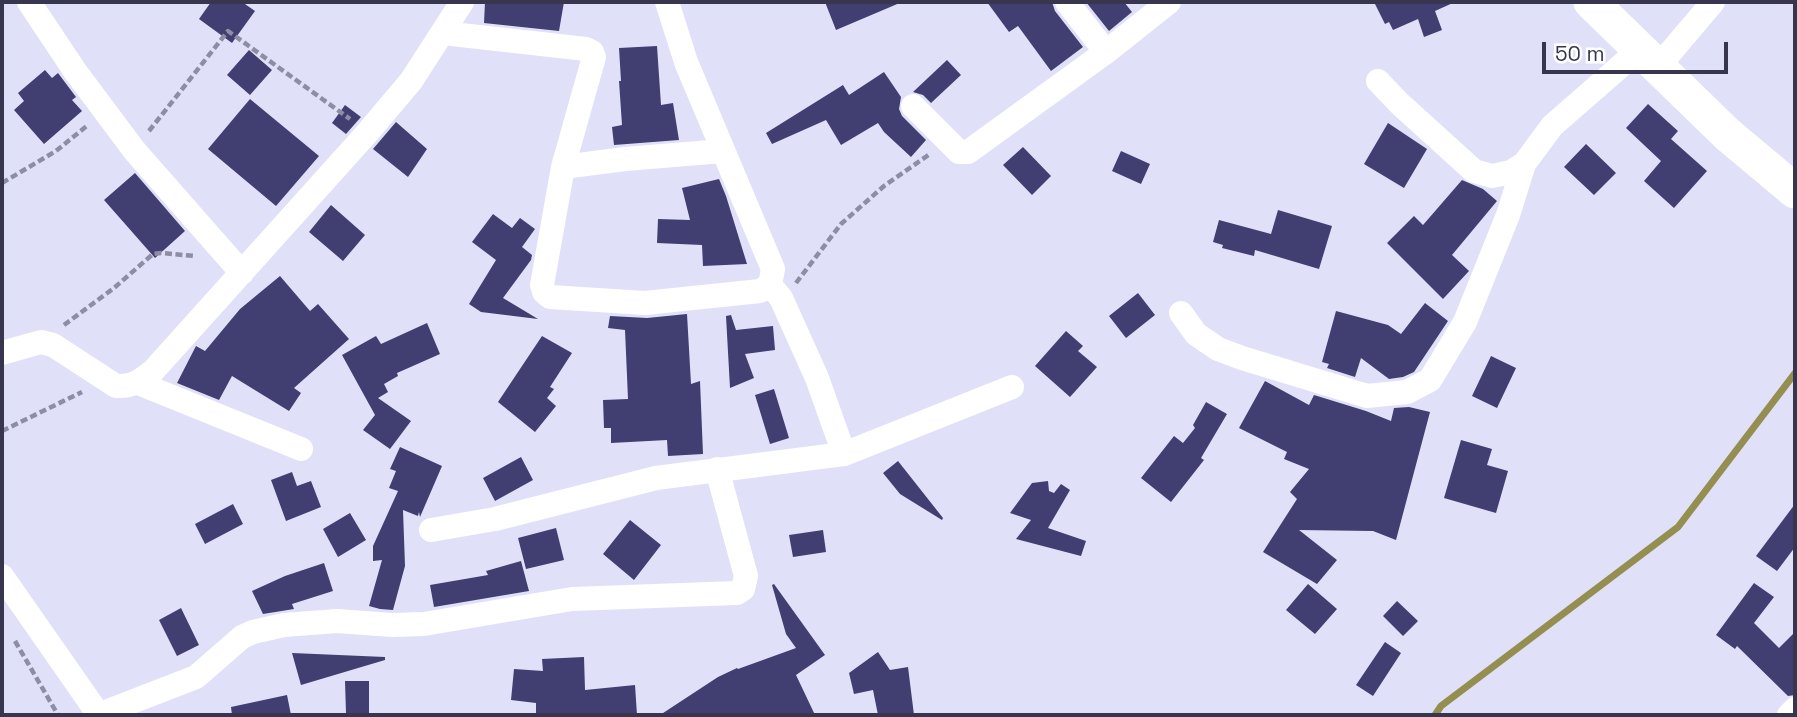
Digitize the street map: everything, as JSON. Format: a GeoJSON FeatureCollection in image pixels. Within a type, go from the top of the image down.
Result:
{"type":"FeatureCollection","features":[{"type":"Feature","properties":{"kind":"street"},"geometry":{"type":"LineString","coordinates":[[29,2],[134,150],[235,266]]}},
{"type":"Feature","properties":{"kind":"street"},"geometry":{"type":"LineString","coordinates":[[2,353],[41,342],[53,345],[116,386],[138,383],[153,371],[235,266],[368,132],[411,81],[462,2]]}},
{"type":"Feature","properties":{"kind":"street"},"geometry":{"type":"LineString","coordinates":[[667,2],[686,62],[773,269],[775,291],[817,378],[844,454]]}},
{"type":"Feature","properties":{"kind":"street"},"geometry":{"type":"LineString","coordinates":[[1067,2],[1106,52]]}},
{"type":"Feature","properties":{"kind":"street"},"geometry":{"type":"LineString","coordinates":[[914,106],[959,152],[968,152],[1106,52],[1169,2]]}},
{"type":"Feature","properties":{"kind":"street"},"geometry":{"type":"LineString","coordinates":[[1591,2],[1727,134],[1795,191]]}},
{"type":"Feature","properties":{"kind":"street"},"geometry":{"type":"LineString","coordinates":[[1181,313],[1196,334],[1218,349],[1367,396],[1407,392],[1430,380],[1465,322],[1508,215],[1524,164],[1552,126],[1648,59],[1713,2]]}},
{"type":"Feature","properties":{"kind":"street"},"geometry":{"type":"LineString","coordinates":[[443,33],[586,48],[592,52],[594,62],[563,167],[542,285],[544,292],[550,297],[645,303],[775,291]]}},
{"type":"Feature","properties":{"kind":"street"},"geometry":{"type":"LineString","coordinates":[[1378,81],[1474,171],[1492,176],[1511,172],[1524,164]]}},
{"type":"Feature","properties":{"kind":"street"},"geometry":{"type":"LineString","coordinates":[[563,167],[723,151]]}},
{"type":"Feature","properties":{"kind":"street"},"geometry":{"type":"LineString","coordinates":[[138,383],[301,449]]}},
{"type":"Feature","properties":{"kind":"street"},"geometry":{"type":"LineString","coordinates":[[431,530],[495,519],[656,478],[844,454],[1012,387]]}},
{"type":"Feature","properties":{"kind":"street"},"geometry":{"type":"LineString","coordinates":[[2,576],[99,715],[196,677],[242,637],[284,625],[337,621],[392,625],[424,624],[572,599],[737,593],[746,585],[746,576],[717,469]]}},
{"type":"Feature","properties":{"kind":"street"},"geometry":{"type":"LineString","coordinates":[[1788,715],[1795,709]]}},
{"type":"Feature","properties":{"kind":"path"},"geometry":{"type":"LineString","coordinates":[[134,150],[228,31],[368,132]]}},
{"type":"Feature","properties":{"kind":"path"},"geometry":{"type":"LineString","coordinates":[[2,183],[56,151],[105,112]]}},
{"type":"Feature","properties":{"kind":"path"},"geometry":{"type":"LineString","coordinates":[[775,291],[807,271],[841,225],[884,186],[948,142]]}},
{"type":"Feature","properties":{"kind":"path"},"geometry":{"type":"LineString","coordinates":[[41,342],[107,293],[153,254],[161,253],[235,266]]}},
{"type":"Feature","properties":{"kind":"path"},"geometry":{"type":"LineString","coordinates":[[2,431],[104,380]]}},
{"type":"Feature","properties":{"kind":"path"},"geometry":{"type":"LineString","coordinates":[[10,634],[58,715]]}},
{"type":"Feature","properties":{"kind":"building"},"geometry":{"type":"Polygon","coordinates":[[[211,2],[242,2],[255,11],[232,43],[199,19],[211,2]]]}},
{"type":"Feature","properties":{"kind":"building"},"geometry":{"type":"Polygon","coordinates":[[[485,2],[564,2],[559,31],[484,23],[485,2]]]}},
{"type":"Feature","properties":{"kind":"building"},"geometry":{"type":"Polygon","coordinates":[[[825,2],[902,2],[836,30],[825,2]]]}},
{"type":"Feature","properties":{"kind":"building"},"geometry":{"type":"Polygon","coordinates":[[[987,2],[1052,2],[1055,11],[1083,47],[1051,71],[1018,26],[1009,32],[987,2]]]}},
{"type":"Feature","properties":{"kind":"building"},"geometry":{"type":"Polygon","coordinates":[[[1086,2],[1124,2],[1132,12],[1109,31],[1086,2]]]}},
{"type":"Feature","properties":{"kind":"building"},"geometry":{"type":"Polygon","coordinates":[[[1374,2],[1455,2],[1435,11],[1442,30],[1424,37],[1418,19],[1393,30],[1389,22],[1385,24],[1374,2]]]}},
{"type":"Feature","properties":{"kind":"building"},"geometry":{"type":"Polygon","coordinates":[[[657,46],[661,105],[673,103],[679,140],[614,145],[612,127],[622,125],[619,48],[657,46]]]}},
{"type":"Feature","properties":{"kind":"building"},"geometry":{"type":"Polygon","coordinates":[[[249,50],[272,70],[250,95],[227,75],[249,50]]]}},
{"type":"Feature","properties":{"kind":"building"},"geometry":{"type":"Polygon","coordinates":[[[947,60],[961,75],[931,103],[923,95],[913,92],[947,60]]]}},
{"type":"Feature","properties":{"kind":"building"},"geometry":{"type":"Polygon","coordinates":[[[45,70],[52,78],[58,73],[76,97],[72,100],[82,111],[44,144],[14,110],[24,101],[18,93],[45,70]]]}},
{"type":"Feature","properties":{"kind":"building"},"geometry":{"type":"Polygon","coordinates":[[[884,72],[901,97],[899,109],[902,116],[926,140],[911,157],[878,123],[841,145],[826,120],[772,144],[766,133],[843,85],[849,95],[884,72]]]}},
{"type":"Feature","properties":{"kind":"building"},"geometry":{"type":"Polygon","coordinates":[[[250,99],[319,156],[276,206],[208,149],[250,99]]]}},
{"type":"Feature","properties":{"kind":"building"},"geometry":{"type":"Polygon","coordinates":[[[1648,104],[1678,131],[1671,139],[1707,171],[1674,208],[1644,181],[1661,161],[1626,128],[1648,104]]]}},
{"type":"Feature","properties":{"kind":"building"},"geometry":{"type":"Polygon","coordinates":[[[345,105],[361,117],[346,134],[332,123],[345,105]]]}},
{"type":"Feature","properties":{"kind":"building"},"geometry":{"type":"Polygon","coordinates":[[[396,122],[427,149],[408,177],[373,149],[396,122]]]}},
{"type":"Feature","properties":{"kind":"building"},"geometry":{"type":"Polygon","coordinates":[[[1388,123],[1427,149],[1404,188],[1364,164],[1388,123]]]}},
{"type":"Feature","properties":{"kind":"building"},"geometry":{"type":"Polygon","coordinates":[[[1586,144],[1616,173],[1594,195],[1564,167],[1586,144]]]}},
{"type":"Feature","properties":{"kind":"building"},"geometry":{"type":"Polygon","coordinates":[[[1023,147],[1051,176],[1032,195],[1003,165],[1023,147]]]}},
{"type":"Feature","properties":{"kind":"building"},"geometry":{"type":"Polygon","coordinates":[[[1121,151],[1150,164],[1141,184],[1112,171],[1121,151]]]}},
{"type":"Feature","properties":{"kind":"building"},"geometry":{"type":"Polygon","coordinates":[[[135,173],[185,231],[155,258],[104,200],[135,173]]]}},
{"type":"Feature","properties":{"kind":"building"},"geometry":{"type":"Polygon","coordinates":[[[719,179],[747,264],[703,266],[702,245],[657,243],[658,219],[690,220],[682,188],[719,179]]]}},
{"type":"Feature","properties":{"kind":"building"},"geometry":{"type":"Polygon","coordinates":[[[1462,180],[1483,189],[1497,201],[1452,255],[1469,271],[1443,299],[1387,243],[1414,216],[1423,225],[1462,180]]]}},
{"type":"Feature","properties":{"kind":"building"},"geometry":{"type":"Polygon","coordinates":[[[331,205],[365,235],[343,261],[309,232],[331,205]]]}},
{"type":"Feature","properties":{"kind":"building"},"geometry":{"type":"Polygon","coordinates":[[[1278,210],[1332,226],[1319,269],[1255,250],[1254,256],[1222,248],[1223,245],[1213,242],[1219,220],[1271,234],[1278,210]]]}},
{"type":"Feature","properties":{"kind":"building"},"geometry":{"type":"Polygon","coordinates":[[[493,214],[512,228],[520,218],[535,229],[522,247],[532,255],[531,260],[503,298],[538,319],[481,312],[469,304],[496,260],[472,242],[493,214]]]}},
{"type":"Feature","properties":{"kind":"building"},"geometry":{"type":"Polygon","coordinates":[[[280,276],[310,311],[318,304],[349,339],[294,388],[301,393],[289,411],[232,376],[219,400],[177,383],[196,346],[205,351],[240,309],[280,276]]]}},
{"type":"Feature","properties":{"kind":"building"},"geometry":{"type":"Polygon","coordinates":[[[1138,293],[1155,315],[1126,338],[1109,316],[1138,293]]]}},
{"type":"Feature","properties":{"kind":"building"},"geometry":{"type":"Polygon","coordinates":[[[1425,303],[1448,321],[1414,372],[1389,379],[1361,358],[1355,377],[1327,368],[1329,364],[1322,362],[1336,311],[1388,325],[1401,334],[1425,303]]]}},
{"type":"Feature","properties":{"kind":"building"},"geometry":{"type":"Polygon","coordinates":[[[687,314],[691,384],[700,381],[703,454],[668,456],[667,440],[611,443],[611,428],[604,428],[603,400],[628,399],[625,330],[608,328],[610,316],[647,318],[687,314]]]}},
{"type":"Feature","properties":{"kind":"building"},"geometry":{"type":"Polygon","coordinates":[[[731,315],[736,330],[773,326],[775,350],[745,354],[754,378],[730,388],[726,316],[731,315]]]}},
{"type":"Feature","properties":{"kind":"building"},"geometry":{"type":"Polygon","coordinates":[[[427,323],[440,354],[397,373],[398,376],[384,384],[388,392],[378,398],[411,421],[390,449],[363,430],[375,415],[342,355],[376,336],[381,344],[427,323]]]}},
{"type":"Feature","properties":{"kind":"building"},"geometry":{"type":"Polygon","coordinates":[[[1066,331],[1083,346],[1078,351],[1097,367],[1070,397],[1035,366],[1066,331]]]}},
{"type":"Feature","properties":{"kind":"building"},"geometry":{"type":"Polygon","coordinates":[[[542,336],[572,353],[550,387],[554,389],[547,398],[556,406],[535,432],[498,402],[542,336]]]}},
{"type":"Feature","properties":{"kind":"building"},"geometry":{"type":"Polygon","coordinates":[[[1491,356],[1516,368],[1497,408],[1472,396],[1491,356]]]}},
{"type":"Feature","properties":{"kind":"building"},"geometry":{"type":"Polygon","coordinates":[[[1265,381],[1309,405],[1314,395],[1391,421],[1394,408],[1409,407],[1430,412],[1396,540],[1373,531],[1299,530],[1337,560],[1317,584],[1263,552],[1297,499],[1290,492],[1309,469],[1284,459],[1287,452],[1239,428],[1265,381]]]}},
{"type":"Feature","properties":{"kind":"building"},"geometry":{"type":"Polygon","coordinates":[[[774,389],[789,438],[770,444],[755,395],[774,389]]]}},
{"type":"Feature","properties":{"kind":"building"},"geometry":{"type":"Polygon","coordinates":[[[1206,402],[1227,414],[1201,458],[1204,460],[1171,502],[1141,478],[1174,436],[1183,443],[1195,428],[1193,425],[1206,402]]]}},
{"type":"Feature","properties":{"kind":"building"},"geometry":{"type":"Polygon","coordinates":[[[1461,440],[1492,449],[1487,465],[1508,471],[1496,513],[1444,498],[1461,440]]]}},
{"type":"Feature","properties":{"kind":"building"},"geometry":{"type":"Polygon","coordinates":[[[400,447],[442,466],[420,517],[419,512],[418,516],[403,510],[405,566],[393,610],[380,609],[369,606],[382,560],[373,561],[373,546],[398,491],[389,488],[396,471],[390,469],[400,447]]]}},
{"type":"Feature","properties":{"kind":"building"},"geometry":{"type":"Polygon","coordinates":[[[521,457],[533,480],[495,501],[483,478],[521,457]]]}},
{"type":"Feature","properties":{"kind":"building"},"geometry":{"type":"Polygon","coordinates":[[[898,461],[942,520],[900,494],[883,473],[898,461]]]}},
{"type":"Feature","properties":{"kind":"building"},"geometry":{"type":"Polygon","coordinates":[[[292,472],[297,486],[311,481],[321,507],[286,521],[271,480],[292,472]]]}},
{"type":"Feature","properties":{"kind":"building"},"geometry":{"type":"Polygon","coordinates":[[[1048,481],[1049,491],[1054,493],[1061,484],[1070,490],[1048,528],[1086,541],[1081,556],[1016,539],[1031,520],[1010,513],[1032,483],[1048,481]]]}},
{"type":"Feature","properties":{"kind":"building"},"geometry":{"type":"Polygon","coordinates":[[[233,504],[243,524],[205,544],[195,524],[233,504]]]}},
{"type":"Feature","properties":{"kind":"building"},"geometry":{"type":"Polygon","coordinates":[[[1795,504],[1795,547],[1777,571],[1756,556],[1795,504]]]}},
{"type":"Feature","properties":{"kind":"building"},"geometry":{"type":"Polygon","coordinates":[[[350,513],[366,540],[338,557],[323,529],[350,513]]]}},
{"type":"Feature","properties":{"kind":"building"},"geometry":{"type":"Polygon","coordinates":[[[630,520],[661,545],[634,580],[603,554],[630,520]]]}},
{"type":"Feature","properties":{"kind":"building"},"geometry":{"type":"Polygon","coordinates":[[[556,528],[564,560],[526,569],[518,538],[556,528]]]}},
{"type":"Feature","properties":{"kind":"building"},"geometry":{"type":"Polygon","coordinates":[[[823,530],[826,552],[793,557],[789,535],[823,530]]]}},
{"type":"Feature","properties":{"kind":"building"},"geometry":{"type":"Polygon","coordinates":[[[521,561],[529,591],[434,607],[430,585],[488,575],[486,571],[521,561]]]}},
{"type":"Feature","properties":{"kind":"building"},"geometry":{"type":"Polygon","coordinates":[[[324,563],[333,591],[292,604],[294,609],[263,614],[252,591],[324,563]]]}},
{"type":"Feature","properties":{"kind":"building"},"geometry":{"type":"Polygon","coordinates":[[[1754,583],[1774,597],[1754,623],[1779,648],[1795,632],[1795,695],[1788,696],[1737,646],[1735,649],[1716,635],[1754,583]]]}},
{"type":"Feature","properties":{"kind":"building"},"geometry":{"type":"Polygon","coordinates":[[[774,584],[825,655],[796,675],[815,715],[660,715],[718,677],[796,648],[786,634],[772,585],[774,584]]]}},
{"type":"Feature","properties":{"kind":"building"},"geometry":{"type":"Polygon","coordinates":[[[1308,584],[1337,609],[1315,634],[1286,610],[1308,584]]]}},
{"type":"Feature","properties":{"kind":"building"},"geometry":{"type":"Polygon","coordinates":[[[1397,601],[1418,621],[1403,636],[1383,616],[1397,601]]]}},
{"type":"Feature","properties":{"kind":"building"},"geometry":{"type":"Polygon","coordinates":[[[181,608],[199,645],[177,656],[159,620],[181,608]]]}},
{"type":"Feature","properties":{"kind":"building"},"geometry":{"type":"Polygon","coordinates":[[[1385,642],[1401,653],[1373,696],[1356,685],[1385,642]]]}},
{"type":"Feature","properties":{"kind":"building"},"geometry":{"type":"Polygon","coordinates":[[[878,652],[890,670],[908,667],[914,715],[878,715],[873,690],[854,694],[849,673],[878,652]]]}},
{"type":"Feature","properties":{"kind":"building"},"geometry":{"type":"Polygon","coordinates":[[[292,653],[385,657],[385,660],[301,685],[292,653]]]}},
{"type":"Feature","properties":{"kind":"building"},"geometry":{"type":"Polygon","coordinates":[[[584,657],[585,690],[635,685],[637,715],[536,715],[536,703],[511,700],[514,669],[543,671],[542,659],[584,657]]]}},
{"type":"Feature","properties":{"kind":"building"},"geometry":{"type":"Polygon","coordinates":[[[345,681],[369,681],[369,713],[346,713],[345,681]]]}},
{"type":"Feature","properties":{"kind":"building"},"geometry":{"type":"Polygon","coordinates":[[[287,695],[291,715],[232,715],[231,707],[287,695]]]}},
{"type":"Feature","properties":{"kind":"waterway"},"geometry":{"type":"LineString","coordinates":[[1435,715],[1441,706],[1678,527],[1795,373]]}}]}
